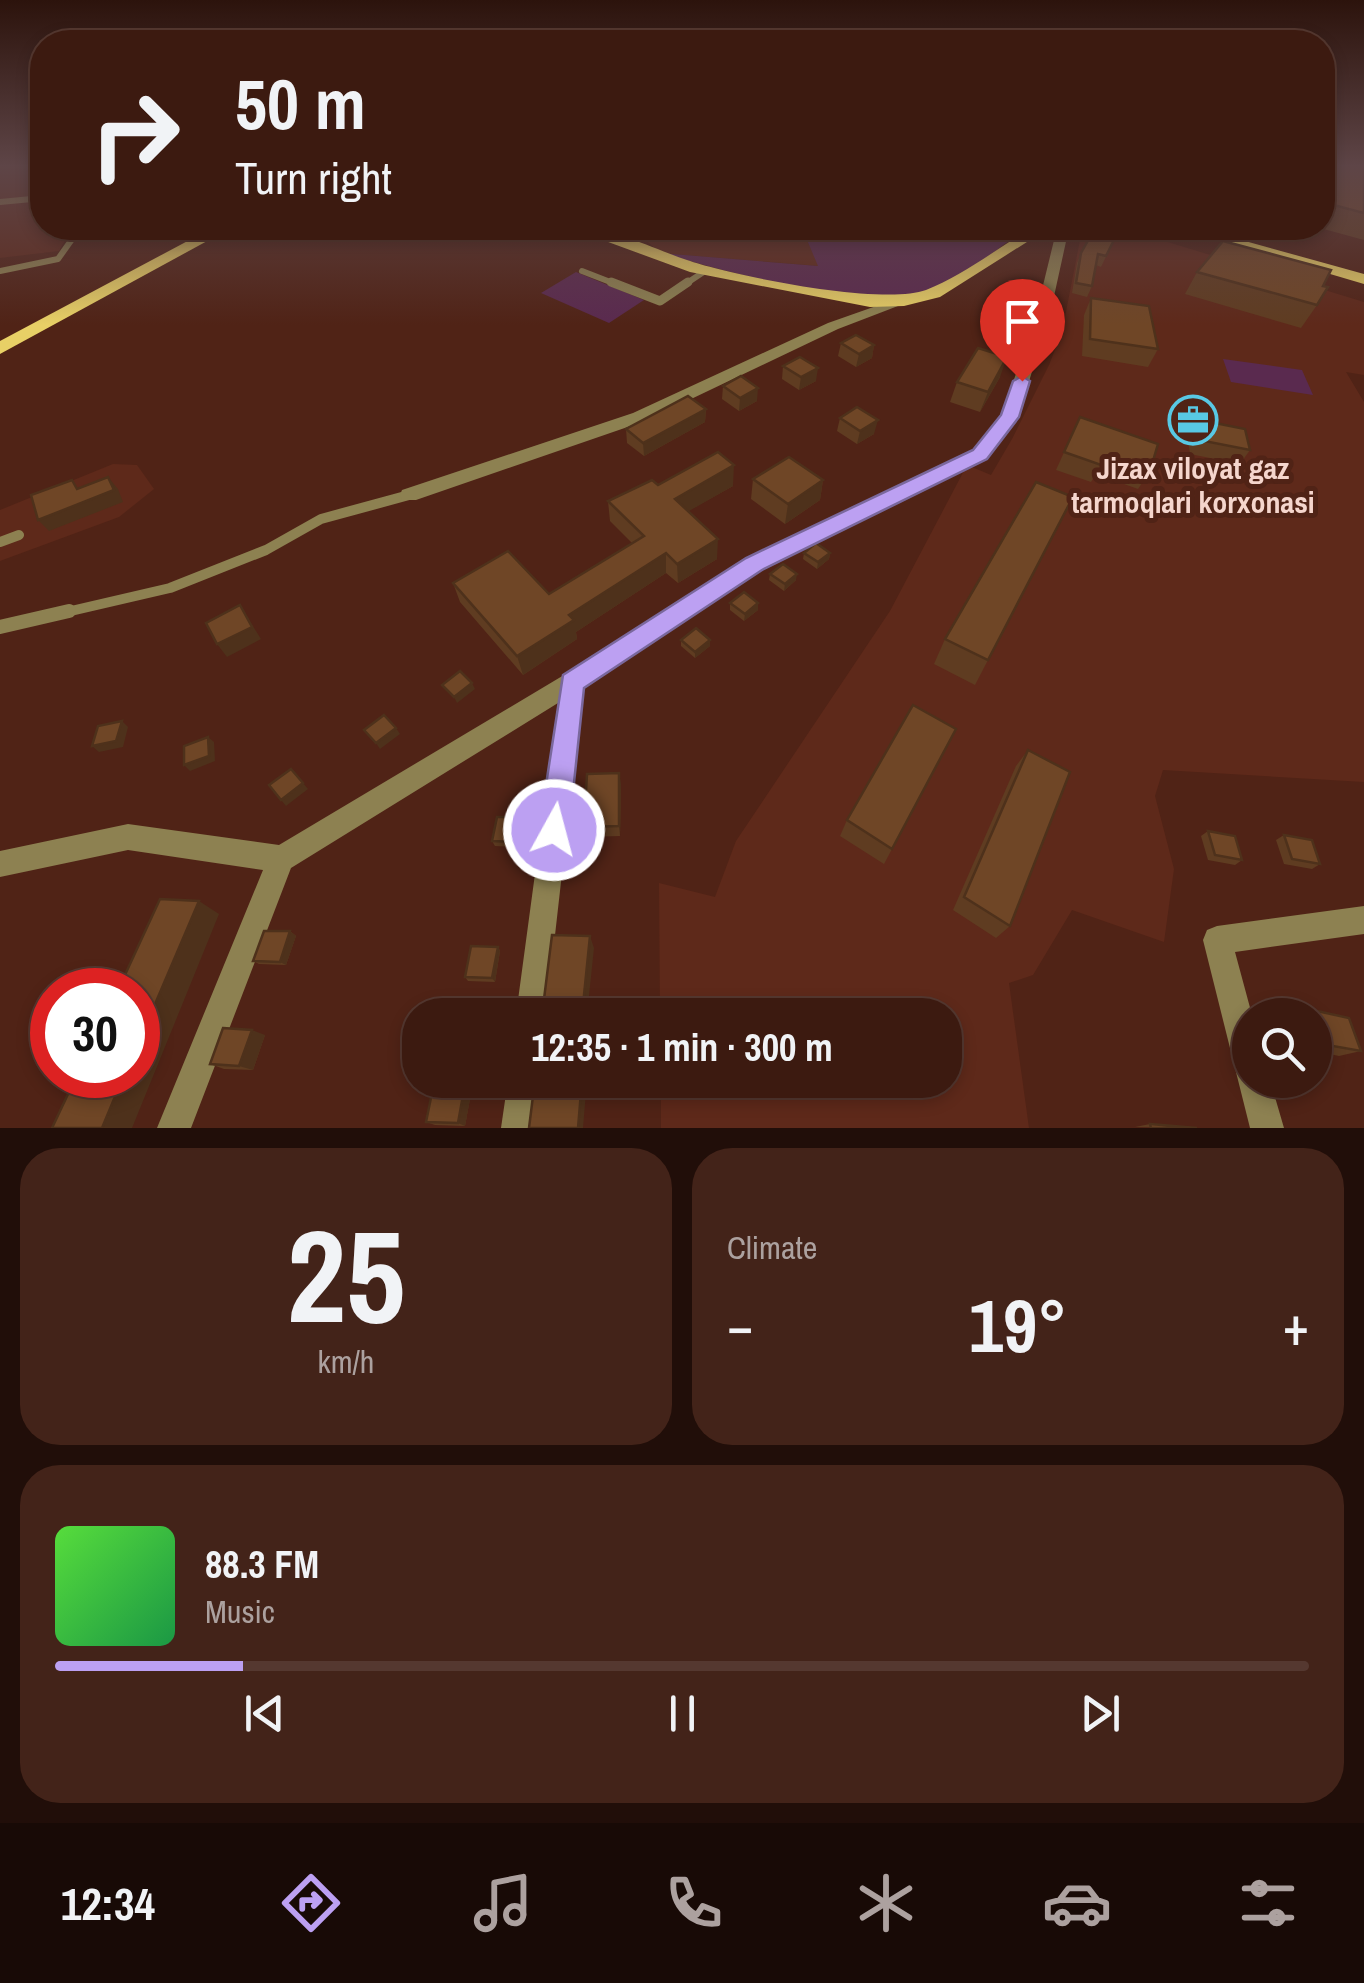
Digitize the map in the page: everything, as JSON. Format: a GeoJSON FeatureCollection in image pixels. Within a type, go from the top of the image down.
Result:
{"type":"FeatureCollection","features":[{"type":"Feature","properties":{"kind":"main road"},"geometry":{"type":"LineString","coordinates":[[0,348],[201,240]]}},
{"type":"Feature","properties":{"kind":"main road"},"geometry":{"type":"LineString","coordinates":[[613,240],[705,271],[870,302],[904,301],[934,294],[1022,240]]}},
{"type":"Feature","properties":{"kind":"main road"},"geometry":{"type":"LineString","coordinates":[[1226,240],[1364,279]]}},
{"type":"Feature","properties":{"kind":"main road"},"geometry":{"type":"LineString","coordinates":[[1263,240],[1364,268]]}},
{"type":"Feature","properties":{"kind":"street"},"geometry":{"type":"LineString","coordinates":[[174,1128],[282,859],[572,682],[754,564],[980,454],[1010,417],[1044,310],[1060,240]]}},
{"type":"Feature","properties":{"kind":"street"},"geometry":{"type":"LineString","coordinates":[[410,495],[639,417],[833,326],[904,301]]}},
{"type":"Feature","properties":{"kind":"street"},"geometry":{"type":"LineString","coordinates":[[534,998],[572,682]]}},
{"type":"Feature","properties":{"kind":"street"},"geometry":{"type":"LineString","coordinates":[[0,864],[128,836],[282,859]]}},
{"type":"Feature","properties":{"kind":"street"},"geometry":{"type":"LineString","coordinates":[[1232,998],[1217,940],[1364,920]]}},
{"type":"Feature","properties":{"kind":"street"},"geometry":{"type":"LineString","coordinates":[[518,1128],[522,1098]]}},
{"type":"Feature","properties":{"kind":"street"},"geometry":{"type":"LineString","coordinates":[[1259,1098],[1267,1128]]}},
{"type":"Feature","properties":{"kind":"lane"},"geometry":{"type":"LineString","coordinates":[[0,271],[53,263],[69,254],[75,240]]}},
{"type":"Feature","properties":{"kind":"lane"},"geometry":{"type":"LineString","coordinates":[[582,271],[660,301],[705,271]]}},
{"type":"Feature","properties":{"kind":"lane"},"geometry":{"type":"LineString","coordinates":[[0,627],[170,588],[266,550],[321,519],[410,495]]}},
{"type":"Feature","properties":{"kind":"lane"},"geometry":{"type":"LineString","coordinates":[[0,542],[20,535]]}},
{"type":"Feature","properties":{"kind":"shaded area"},"geometry":{"type":"Polygon","coordinates":[[[0,220],[30,220],[30,240],[65,240],[59,251],[0,258],[0,220]]]}},
{"type":"Feature","properties":{"kind":"shaded area"},"geometry":{"type":"Polygon","coordinates":[[[646,240],[807,240],[819,266],[660,253],[646,240]]]}},
{"type":"Feature","properties":{"kind":"shaded area"},"geometry":{"type":"Polygon","coordinates":[[[807,240],[1011,240],[956,278],[931,290],[903,296],[796,287],[660,253],[818,266],[807,240]]]}},
{"type":"Feature","properties":{"kind":"shaded area"},"geometry":{"type":"Polygon","coordinates":[[[1080,240],[1161,240],[1364,302],[1364,375],[1346,372],[1364,402],[1364,782],[1163,770],[1155,796],[1174,869],[1164,942],[1072,910],[1033,975],[1009,983],[1029,1128],[661,1128],[661,1098],[962,1098],[962,998],[660,998],[659,883],[715,897],[736,841],[890,611],[967,465],[991,475],[1049,365],[1062,332],[1080,240]]]}},
{"type":"Feature","properties":{"kind":"shaded area"},"geometry":{"type":"Polygon","coordinates":[[[576,272],[644,300],[609,323],[541,293],[576,272]]]}},
{"type":"Feature","properties":{"kind":"shaded area"},"geometry":{"type":"Polygon","coordinates":[[[1223,359],[1302,370],[1313,395],[1231,382],[1223,359]]]}},
{"type":"Feature","properties":{"kind":"shaded area"},"geometry":{"type":"Polygon","coordinates":[[[113,464],[137,465],[154,489],[119,517],[0,561],[0,510],[113,464]]]}},
{"type":"Feature","properties":{"kind":"building"},"geometry":{"type":"Polygon","coordinates":[[[1088,240],[1114,240],[1106,256],[1098,254],[1092,286],[1076,283],[1081,253],[1088,240]]]}},
{"type":"Feature","properties":{"kind":"building"},"geometry":{"type":"Polygon","coordinates":[[[1223,241],[1331,270],[1323,286],[1328,287],[1317,305],[1197,272],[1223,241]]]}},
{"type":"Feature","properties":{"kind":"building"},"geometry":{"type":"Polygon","coordinates":[[[1091,298],[1149,306],[1158,349],[1090,339],[1091,298]]]}},
{"type":"Feature","properties":{"kind":"building"},"geometry":{"type":"Polygon","coordinates":[[[856,335],[874,345],[859,354],[841,343],[856,335]]]}},
{"type":"Feature","properties":{"kind":"building"},"geometry":{"type":"Polygon","coordinates":[[[978,348],[1007,357],[988,392],[957,382],[978,348]]]}},
{"type":"Feature","properties":{"kind":"building"},"geometry":{"type":"Polygon","coordinates":[[[800,357],[818,368],[801,377],[783,366],[800,357]]]}},
{"type":"Feature","properties":{"kind":"building"},"geometry":{"type":"Polygon","coordinates":[[[741,376],[758,388],[740,398],[723,386],[741,376]]]}},
{"type":"Feature","properties":{"kind":"building"},"geometry":{"type":"Polygon","coordinates":[[[688,396],[706,409],[643,443],[626,429],[688,396]]]}},
{"type":"Feature","properties":{"kind":"building"},"geometry":{"type":"Polygon","coordinates":[[[857,407],[878,420],[860,431],[840,418],[857,407]]]}},
{"type":"Feature","properties":{"kind":"building"},"geometry":{"type":"Polygon","coordinates":[[[1080,417],[1158,444],[1150,471],[1104,456],[1101,465],[1064,452],[1080,417]]]}},
{"type":"Feature","properties":{"kind":"building"},"geometry":{"type":"Polygon","coordinates":[[[1195,419],[1245,429],[1250,450],[1199,440],[1195,419]]]}},
{"type":"Feature","properties":{"kind":"building"},"geometry":{"type":"Polygon","coordinates":[[[718,452],[734,465],[675,499],[718,539],[677,564],[666,553],[569,615],[574,620],[517,656],[453,583],[508,551],[549,594],[644,536],[608,501],[652,480],[658,485],[718,452]]]}},
{"type":"Feature","properties":{"kind":"building"},"geometry":{"type":"Polygon","coordinates":[[[789,457],[823,480],[788,504],[753,479],[789,457]]]}},
{"type":"Feature","properties":{"kind":"building"},"geometry":{"type":"Polygon","coordinates":[[[108,477],[114,490],[38,520],[31,495],[72,480],[77,489],[108,477]]]}},
{"type":"Feature","properties":{"kind":"building"},"geometry":{"type":"Polygon","coordinates":[[[1036,482],[1073,497],[988,660],[945,639],[1036,482]]]}},
{"type":"Feature","properties":{"kind":"building"},"geometry":{"type":"Polygon","coordinates":[[[816,543],[830,553],[818,562],[804,553],[816,543]]]}},
{"type":"Feature","properties":{"kind":"building"},"geometry":{"type":"Polygon","coordinates":[[[783,564],[797,574],[785,584],[770,574],[783,564]]]}},
{"type":"Feature","properties":{"kind":"building"},"geometry":{"type":"Polygon","coordinates":[[[744,592],[758,603],[745,614],[730,603],[744,592]]]}},
{"type":"Feature","properties":{"kind":"building"},"geometry":{"type":"Polygon","coordinates":[[[240,605],[252,627],[217,644],[206,623],[240,605]]]}},
{"type":"Feature","properties":{"kind":"building"},"geometry":{"type":"Polygon","coordinates":[[[696,628],[710,640],[695,652],[681,640],[696,628]]]}},
{"type":"Feature","properties":{"kind":"building"},"geometry":{"type":"Polygon","coordinates":[[[460,671],[472,683],[454,697],[442,685],[460,671]]]}},
{"type":"Feature","properties":{"kind":"building"},"geometry":{"type":"Polygon","coordinates":[[[913,705],[956,729],[892,849],[847,820],[913,705]]]}},
{"type":"Feature","properties":{"kind":"building"},"geometry":{"type":"Polygon","coordinates":[[[384,715],[396,728],[376,743],[364,730],[384,715]]]}},
{"type":"Feature","properties":{"kind":"building"},"geometry":{"type":"Polygon","coordinates":[[[122,721],[116,741],[92,746],[98,726],[122,721]]]}},
{"type":"Feature","properties":{"kind":"building"},"geometry":{"type":"Polygon","coordinates":[[[208,737],[209,756],[184,765],[184,746],[208,737]]]}},
{"type":"Feature","properties":{"kind":"building"},"geometry":{"type":"Polygon","coordinates":[[[1028,750],[1070,772],[1010,926],[964,897],[1028,750]]]}},
{"type":"Feature","properties":{"kind":"building"},"geometry":{"type":"Polygon","coordinates":[[[291,769],[303,783],[281,800],[269,785],[291,769]]]}},
{"type":"Feature","properties":{"kind":"building"},"geometry":{"type":"Polygon","coordinates":[[[619,773],[619,826],[584,827],[587,774],[619,773]]]}},
{"type":"Feature","properties":{"kind":"building"},"geometry":{"type":"Polygon","coordinates":[[[497,817],[521,817],[517,842],[492,841],[497,817]]]}},
{"type":"Feature","properties":{"kind":"building"},"geometry":{"type":"Polygon","coordinates":[[[1208,831],[1235,836],[1242,860],[1215,855],[1208,831]]]}},
{"type":"Feature","properties":{"kind":"building"},"geometry":{"type":"Polygon","coordinates":[[[1284,835],[1312,840],[1320,864],[1292,859],[1284,835]]]}},
{"type":"Feature","properties":{"kind":"building"},"geometry":{"type":"Polygon","coordinates":[[[160,899],[199,901],[160,992],[160,968],[128,968],[160,899]]]}},
{"type":"Feature","properties":{"kind":"building"},"geometry":{"type":"Polygon","coordinates":[[[264,931],[290,931],[280,962],[253,961],[264,931]]]}},
{"type":"Feature","properties":{"kind":"building"},"geometry":{"type":"Polygon","coordinates":[[[552,935],[590,936],[584,998],[544,998],[552,935]]]}},
{"type":"Feature","properties":{"kind":"building"},"geometry":{"type":"Polygon","coordinates":[[[471,946],[498,947],[492,978],[465,977],[471,946]]]}},
{"type":"Feature","properties":{"kind":"building"},"geometry":{"type":"Polygon","coordinates":[[[1332,1014],[1349,1018],[1361,1051],[1332,1046],[1332,1014]]]}},
{"type":"Feature","properties":{"kind":"building"},"geometry":{"type":"Polygon","coordinates":[[[223,1028],[252,1030],[239,1066],[210,1064],[223,1028]]]}},
{"type":"Feature","properties":{"kind":"building"},"geometry":{"type":"Polygon","coordinates":[[[66,1098],[114,1098],[102,1128],[52,1128],[66,1098]]]}},
{"type":"Feature","properties":{"kind":"building"},"geometry":{"type":"Polygon","coordinates":[[[431,1098],[462,1098],[458,1123],[426,1122],[431,1098]]]}},
{"type":"Feature","properties":{"kind":"building"},"geometry":{"type":"Polygon","coordinates":[[[533,1098],[580,1098],[578,1128],[529,1128],[533,1098]]]}},
{"type":"Feature","properties":{"kind":"building"},"geometry":{"type":"Polygon","coordinates":[[[1150,1124],[1197,1128],[1151,1128],[1150,1124]]]}},
{"type":"Feature","properties":{"kind":"place","name":"Jizax viloyat gaz tarmoqlari korxonasi"},"geometry":{"type":"Point","coordinates":[1193,420]}},
{"type":"Feature","properties":{"kind":"route"},"geometry":{"type":"LineString","coordinates":[[554,830],[572,682],[754,564],[980,454],[1010,417],[1022,381]]}}]}
